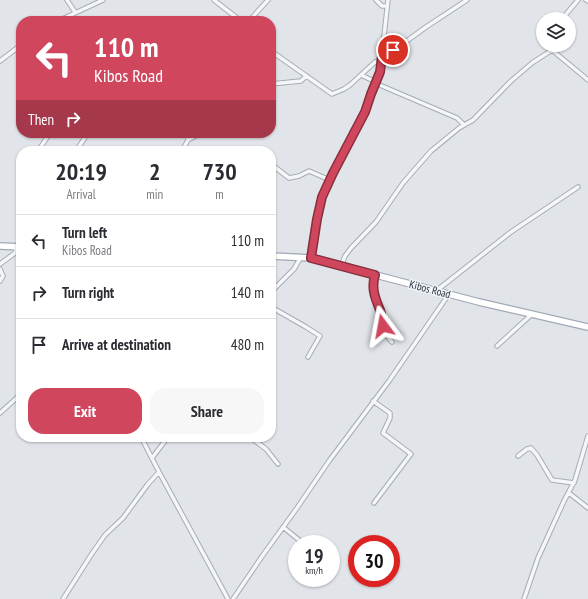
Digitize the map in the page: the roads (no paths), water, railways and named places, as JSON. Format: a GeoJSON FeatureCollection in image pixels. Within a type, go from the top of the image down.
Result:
{"type":"FeatureCollection","features":[{"type":"Feature","properties":{"kind":"main road"},"geometry":{"type":"LineString","coordinates":[[0,246],[16,246]]}},
{"type":"Feature","properties":{"kind":"main road","name":"Kibos Road"},"geometry":{"type":"LineString","coordinates":[[276,256],[311,258],[531,315],[588,327]]}},
{"type":"Feature","properties":{"kind":"street"},"geometry":{"type":"LineString","coordinates":[[67,0],[74,12]]}},
{"type":"Feature","properties":{"kind":"street"},"geometry":{"type":"LineString","coordinates":[[67,16],[102,0]]}},
{"type":"Feature","properties":{"kind":"street"},"geometry":{"type":"LineString","coordinates":[[214,0],[235,16]]}},
{"type":"Feature","properties":{"kind":"street"},"geometry":{"type":"LineString","coordinates":[[254,16],[268,0]]}},
{"type":"Feature","properties":{"kind":"street"},"geometry":{"type":"LineString","coordinates":[[376,0],[382,6],[387,6]]}},
{"type":"Feature","properties":{"kind":"street"},"geometry":{"type":"LineString","coordinates":[[311,258],[320,206],[330,180],[362,119],[380,72],[388,0]]}},
{"type":"Feature","properties":{"kind":"street"},"geometry":{"type":"LineString","coordinates":[[276,55],[334,94],[350,85],[375,62],[397,48],[414,34],[467,0]]}},
{"type":"Feature","properties":{"kind":"street"},"geometry":{"type":"LineString","coordinates":[[568,12],[578,0]]}},
{"type":"Feature","properties":{"kind":"street"},"geometry":{"type":"LineString","coordinates":[[0,61],[16,49]]}},
{"type":"Feature","properties":{"kind":"street"},"geometry":{"type":"LineString","coordinates":[[341,266],[345,256],[351,248],[376,222],[403,183],[431,151],[464,125],[473,120],[511,81],[546,52]]}},
{"type":"Feature","properties":{"kind":"street"},"geometry":{"type":"LineString","coordinates":[[557,52],[588,80]]}},
{"type":"Feature","properties":{"kind":"street"},"geometry":{"type":"LineString","coordinates":[[361,75],[457,118],[464,125]]}},
{"type":"Feature","properties":{"kind":"street"},"geometry":{"type":"LineString","coordinates":[[276,84],[301,81],[306,76]]}},
{"type":"Feature","properties":{"kind":"street"},"geometry":{"type":"LineString","coordinates":[[185,146],[188,140],[192,138]]}},
{"type":"Feature","properties":{"kind":"street"},"geometry":{"type":"LineString","coordinates":[[276,168],[289,178],[299,176],[310,171],[330,180]]}},
{"type":"Feature","properties":{"kind":"street"},"geometry":{"type":"LineString","coordinates":[[436,291],[511,232],[578,187]]}},
{"type":"Feature","properties":{"kind":"street"},"geometry":{"type":"LineString","coordinates":[[0,264],[16,251]]}},
{"type":"Feature","properties":{"kind":"street"},"geometry":{"type":"LineString","coordinates":[[276,287],[294,269],[301,257]]}},
{"type":"Feature","properties":{"kind":"street"},"geometry":{"type":"LineString","coordinates":[[0,269],[3,276],[0,281]]}},
{"type":"Feature","properties":{"kind":"street"},"geometry":{"type":"LineString","coordinates":[[375,275],[373,283],[374,296],[380,310],[385,334],[392,342]]}},
{"type":"Feature","properties":{"kind":"street"},"geometry":{"type":"LineString","coordinates":[[233,599],[329,460],[449,294]]}},
{"type":"Feature","properties":{"kind":"street"},"geometry":{"type":"LineString","coordinates":[[276,310],[306,326],[320,336],[308,356]]}},
{"type":"Feature","properties":{"kind":"street"},"geometry":{"type":"LineString","coordinates":[[497,346],[531,315]]}},
{"type":"Feature","properties":{"kind":"street"},"geometry":{"type":"LineString","coordinates":[[0,413],[16,399]]}},
{"type":"Feature","properties":{"kind":"street"},"geometry":{"type":"LineString","coordinates":[[373,401],[390,413],[390,418],[383,433],[411,454],[374,503]]}},
{"type":"Feature","properties":{"kind":"street"},"geometry":{"type":"LineString","coordinates":[[524,599],[538,558],[574,483],[588,436]]}},
{"type":"Feature","properties":{"kind":"street"},"geometry":{"type":"LineString","coordinates":[[144,442],[228,599]]}},
{"type":"Feature","properties":{"kind":"street"},"geometry":{"type":"LineString","coordinates":[[152,458],[164,442]]}},
{"type":"Feature","properties":{"kind":"street"},"geometry":{"type":"LineString","coordinates":[[257,442],[266,449],[278,464]]}},
{"type":"Feature","properties":{"kind":"street"},"geometry":{"type":"LineString","coordinates":[[518,456],[527,449],[531,448],[552,480],[574,483]]}},
{"type":"Feature","properties":{"kind":"street"},"geometry":{"type":"LineString","coordinates":[[63,599],[91,554],[105,535],[122,520],[148,484],[159,472]]}},
{"type":"Feature","properties":{"kind":"street"},"geometry":{"type":"LineString","coordinates":[[569,493],[588,508]]}},
{"type":"Feature","properties":{"kind":"street"},"geometry":{"type":"LineString","coordinates":[[283,528],[292,535]]}}]}
